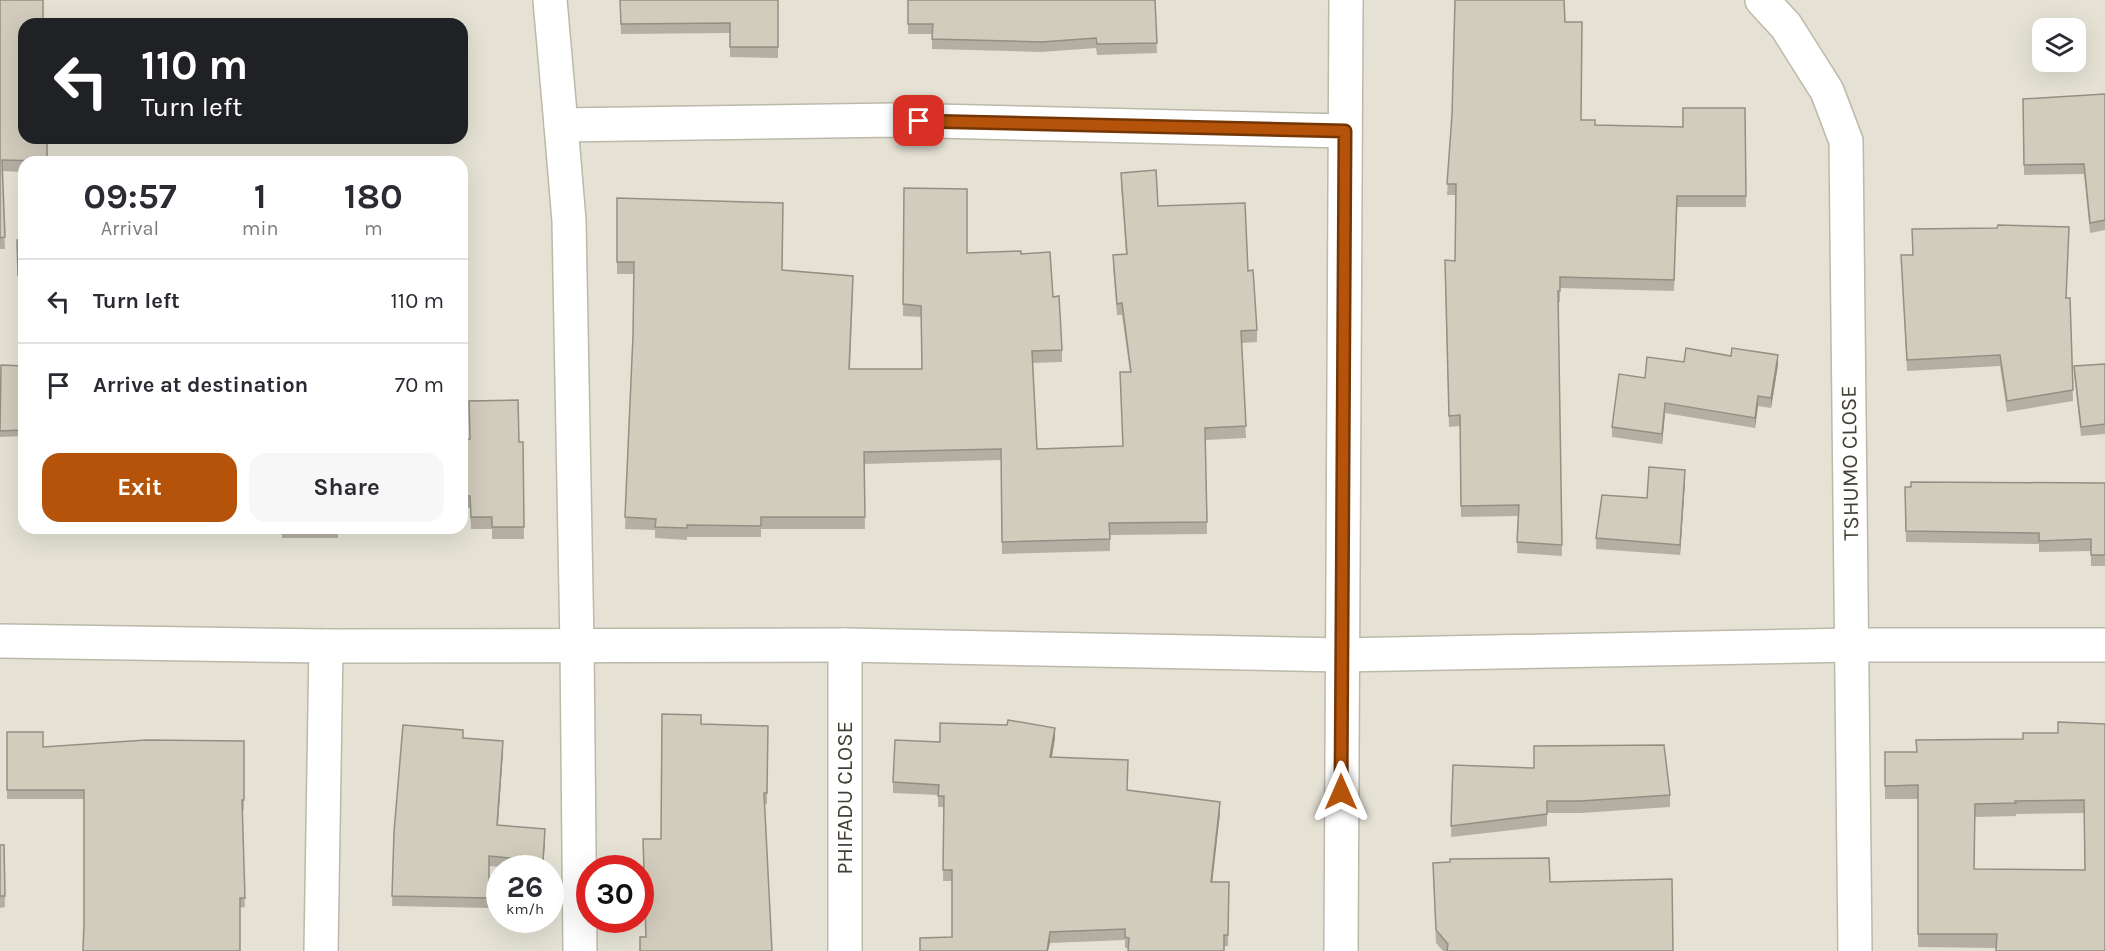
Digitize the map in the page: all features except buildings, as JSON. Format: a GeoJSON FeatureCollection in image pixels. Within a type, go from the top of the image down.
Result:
{"type":"FeatureCollection","features":[{"type":"Feature","properties":{"kind":"street"},"geometry":{"type":"LineString","coordinates":[[550,0],[569,221],[580,951]]}},
{"type":"Feature","properties":{"kind":"street"},"geometry":{"type":"LineString","coordinates":[[1341,951],[1346,0]]}},
{"type":"Feature","properties":{"kind":"street","name":"TSHUMO CLOSE"},"geometry":{"type":"LineString","coordinates":[[1762,0],[1786,26],[1827,91],[1846,141],[1855,951]]}},
{"type":"Feature","properties":{"kind":"street"},"geometry":{"type":"LineString","coordinates":[[561,125],[895,120],[1345,131]]}},
{"type":"Feature","properties":{"kind":"street"},"geometry":{"type":"LineString","coordinates":[[0,641],[326,646],[845,645],[1341,655],[1851,645],[2105,645]]}},
{"type":"Feature","properties":{"kind":"street","name":"PHIFADU CLOSE"},"geometry":{"type":"LineString","coordinates":[[845,645],[845,951]]}},
{"type":"Feature","properties":{"kind":"street"},"geometry":{"type":"LineString","coordinates":[[321,951],[326,646]]}},
{"type":"Feature","properties":{"kind":"shaded area"},"geometry":{"type":"Polygon","coordinates":[[[0,0],[2105,0],[2105,951],[0,951],[0,0]]]}},
{"type":"Feature","properties":{"kind":"route"},"geometry":{"type":"LineString","coordinates":[[919,121],[1345,131],[1341,792]]}}]}
